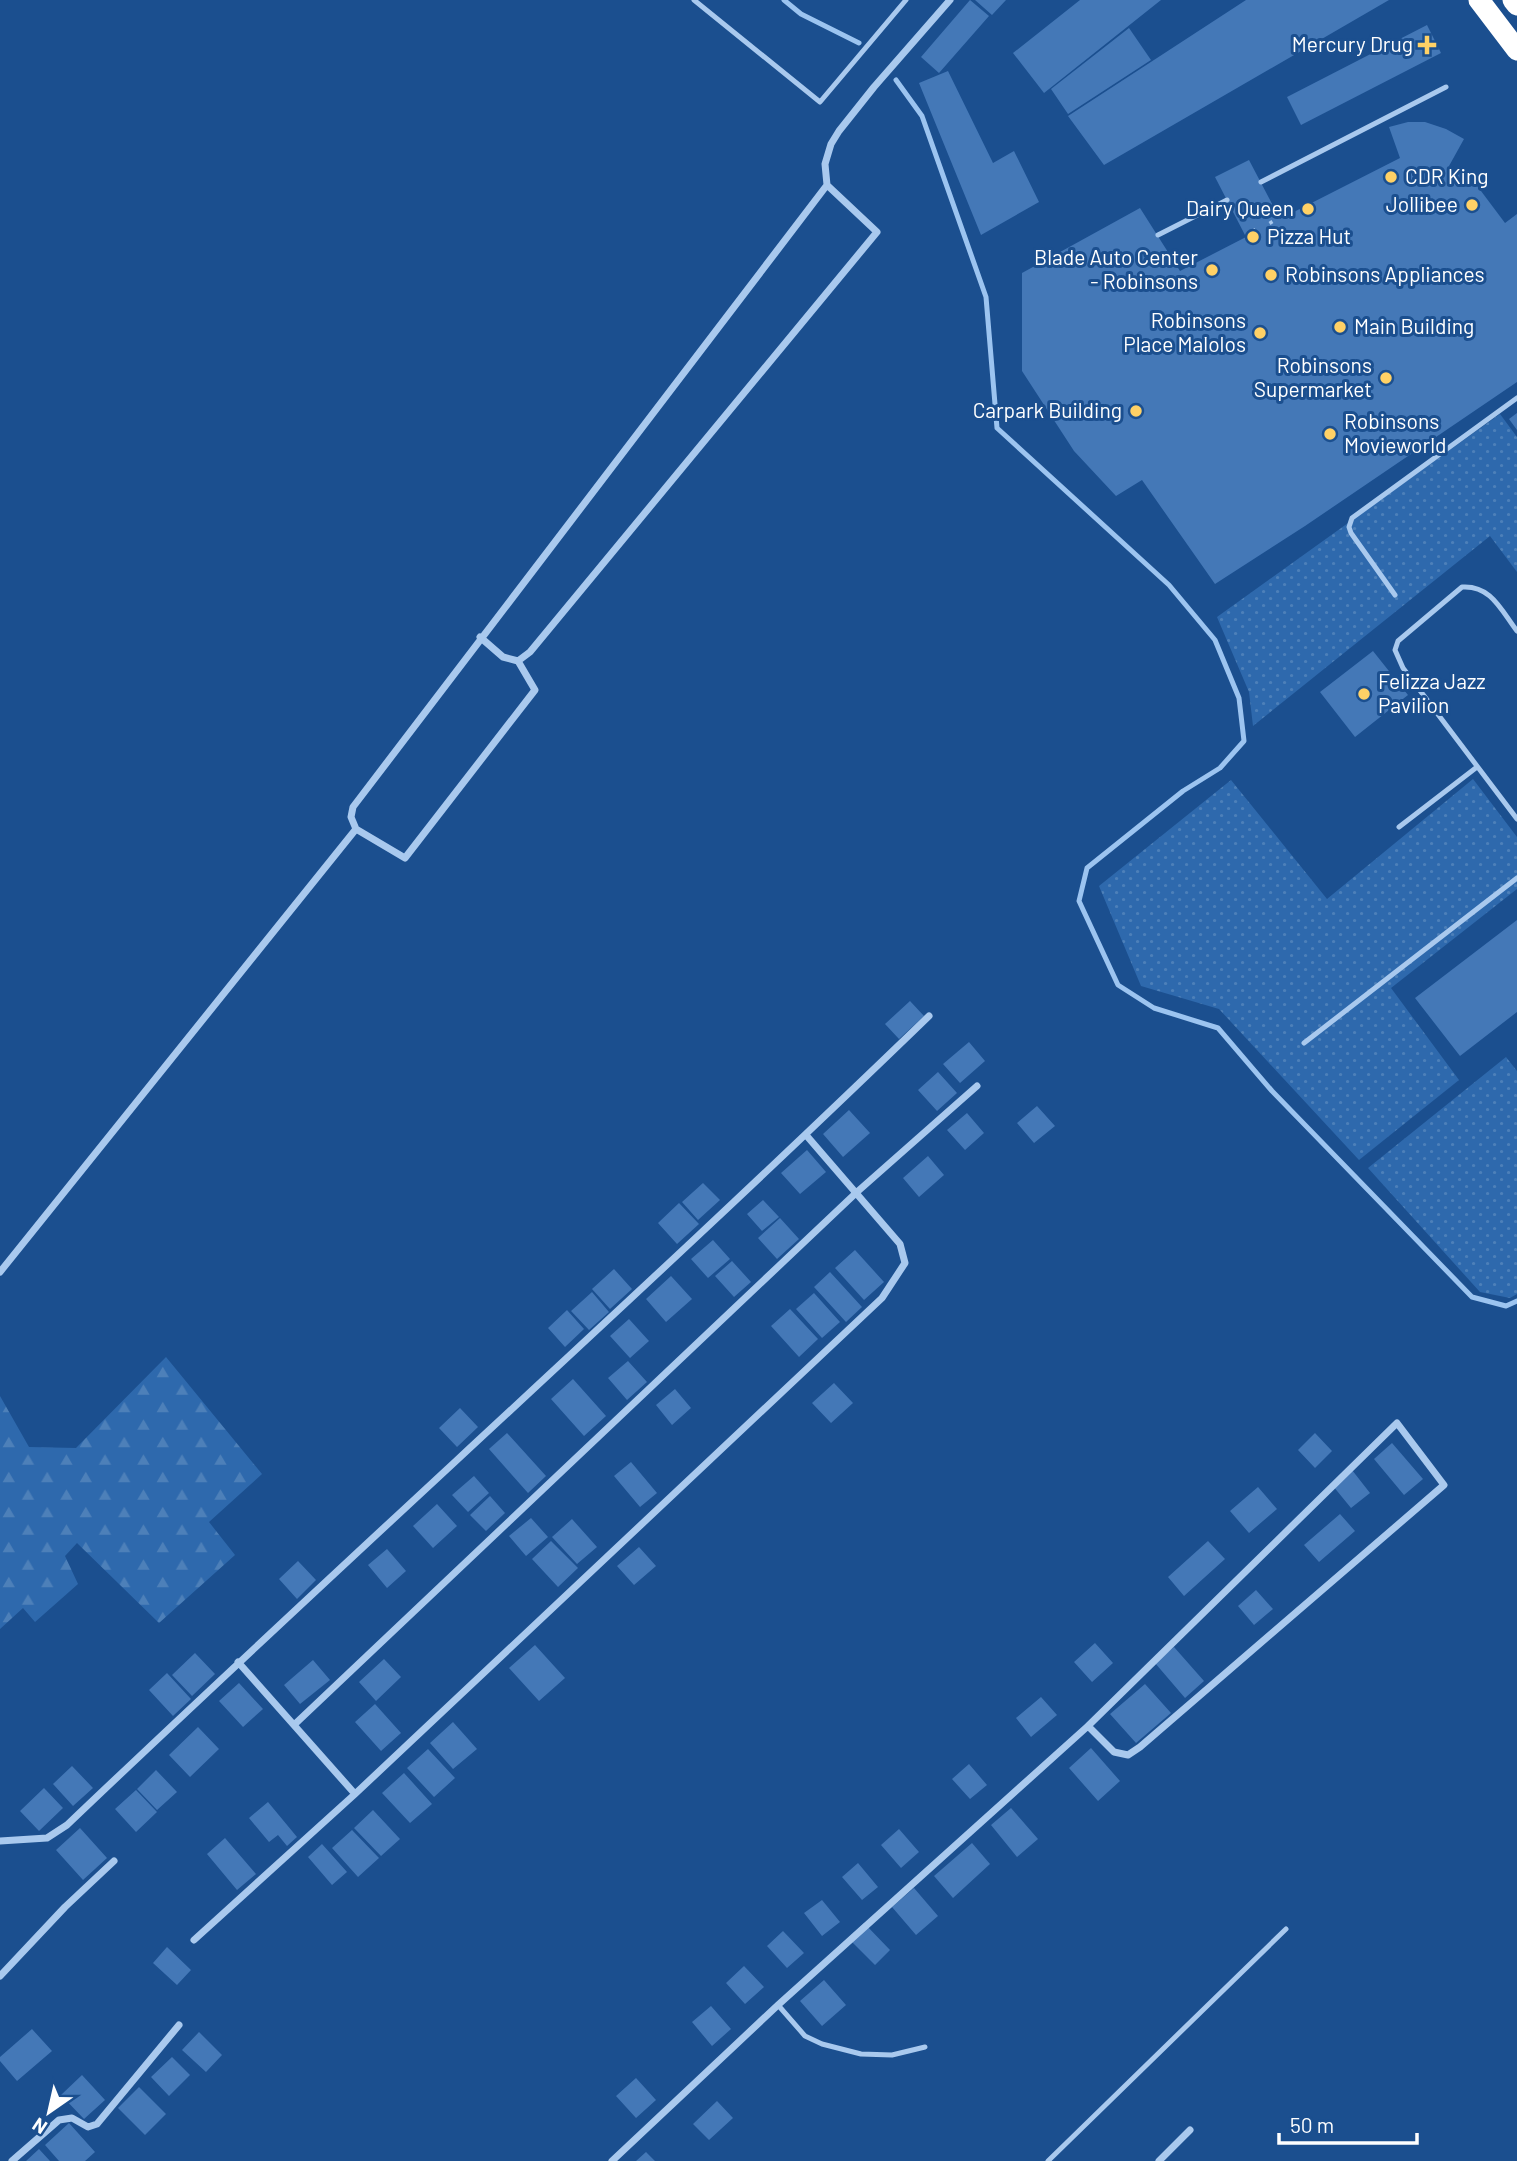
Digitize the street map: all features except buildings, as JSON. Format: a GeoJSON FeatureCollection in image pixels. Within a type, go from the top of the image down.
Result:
{"type":"FeatureCollection","features":[{"type":"Feature","properties":{"kind":"highway"},"geometry":{"type":"LineString","coordinates":[[1479,0],[1517,50]]}},
{"type":"Feature","properties":{"kind":"highway"},"geometry":{"type":"LineString","coordinates":[[1513,0],[1517,5]]}},
{"type":"Feature","properties":{"kind":"street"},"geometry":{"type":"LineString","coordinates":[[518,661],[530,652],[877,232],[827,185],[825,164],[831,144],[874,87],[950,0]]}},
{"type":"Feature","properties":{"kind":"street"},"geometry":{"type":"LineString","coordinates":[[480,637],[503,657],[518,661],[535,690],[405,858],[356,829],[351,817],[353,807],[480,637],[827,185]]}},
{"type":"Feature","properties":{"kind":"street"},"geometry":{"type":"LineString","coordinates":[[0,1272],[356,829]]}},
{"type":"Feature","properties":{"kind":"street"},"geometry":{"type":"LineString","coordinates":[[0,1841],[47,1838],[67,1825],[238,1662],[806,1135],[929,1016]]}},
{"type":"Feature","properties":{"kind":"street"},"geometry":{"type":"LineString","coordinates":[[295,1724],[857,1192],[977,1086]]}},
{"type":"Feature","properties":{"kind":"street"},"geometry":{"type":"LineString","coordinates":[[194,1940],[355,1794],[882,1298],[905,1263],[900,1244],[806,1135]]}},
{"type":"Feature","properties":{"kind":"street"},"geometry":{"type":"LineString","coordinates":[[612,2161],[778,2005],[1088,1726],[1397,1423],[1444,1485],[1140,1747],[1128,1755],[1114,1752],[1088,1726]]}},
{"type":"Feature","properties":{"kind":"street"},"geometry":{"type":"LineString","coordinates":[[238,1662],[355,1794]]}},
{"type":"Feature","properties":{"kind":"street"},"geometry":{"type":"LineString","coordinates":[[0,1976],[65,1907],[114,1861]]}},
{"type":"Feature","properties":{"kind":"street"},"geometry":{"type":"LineString","coordinates":[[12,2161],[59,2120],[72,2118],[88,2127],[97,2124],[179,2025]]}},
{"type":"Feature","properties":{"kind":"street"},"geometry":{"type":"LineString","coordinates":[[1158,2161],[1190,2130]]}},
{"type":"Feature","properties":{"kind":"lane"},"geometry":{"type":"LineString","coordinates":[[694,0],[820,102],[906,0]]}},
{"type":"Feature","properties":{"kind":"lane"},"geometry":{"type":"LineString","coordinates":[[1261,182],[1446,87]]}},
{"type":"Feature","properties":{"kind":"lane"},"geometry":{"type":"LineString","coordinates":[[1158,235],[1227,200]]}},
{"type":"Feature","properties":{"kind":"lane"},"geometry":{"type":"LineString","coordinates":[[1395,595],[1351,533],[1349,527],[1352,518],[1517,398]]}},
{"type":"Feature","properties":{"kind":"lane"},"geometry":{"type":"LineString","coordinates":[[1517,631],[1487,592],[1474,586],[1462,587],[1398,641],[1395,650],[1403,668],[1517,819]]}},
{"type":"Feature","properties":{"kind":"lane"},"geometry":{"type":"LineString","coordinates":[[1399,827],[1477,767]]}},
{"type":"Feature","properties":{"kind":"lane"},"geometry":{"type":"LineString","coordinates":[[1304,1043],[1517,878]]}},
{"type":"Feature","properties":{"kind":"lane"},"geometry":{"type":"LineString","coordinates":[[1048,2161],[1286,1929]]}},
{"type":"Feature","properties":{"kind":"lane"},"geometry":{"type":"LineString","coordinates":[[778,2005],[805,2036],[822,2044],[861,2054],[892,2055],[925,2047]]}},
{"type":"Feature","properties":{"kind":"green space"},"geometry":{"type":"Polygon","coordinates":[[[1500,414],[1517,437],[1517,572],[1490,536],[1253,726],[1249,692],[1217,617],[1500,414]]]}},
{"type":"Feature","properties":{"kind":"green space"},"geometry":{"type":"Polygon","coordinates":[[[1473,779],[1517,837],[1517,889],[1391,988],[1459,1080],[1359,1160],[1219,1009],[1141,986],[1099,886],[1231,780],[1327,899],[1473,779]]]}},
{"type":"Feature","properties":{"kind":"green space"},"geometry":{"type":"Polygon","coordinates":[[[1506,1057],[1517,1071],[1517,1294],[1510,1298],[1480,1292],[1368,1168],[1506,1057]]]}},
{"type":"Feature","properties":{"kind":"green space"},"geometry":{"type":"Polygon","coordinates":[[[166,1357],[262,1474],[209,1522],[235,1555],[159,1623],[77,1543],[65,1556],[78,1584],[35,1622],[23,1608],[0,1629],[0,1396],[29,1447],[76,1448],[166,1357]]]}},
{"type":"Feature","properties":{"kind":"waterway"},"geometry":{"type":"LineString","coordinates":[[784,0],[801,14],[859,43]]}},
{"type":"Feature","properties":{"kind":"waterway"},"geometry":{"type":"LineString","coordinates":[[896,80],[922,116],[986,297],[997,428],[1169,585],[1215,640],[1239,698],[1244,741],[1220,768],[1183,791],[1087,868],[1079,901],[1118,985],[1154,1008],[1218,1028],[1272,1091],[1472,1297],[1506,1306],[1517,1301]]}},
{"type":"Feature","properties":{"kind":"place","name":"Mercury Drug"},"geometry":{"type":"Point","coordinates":[1427,45]}},
{"type":"Feature","properties":{"kind":"place","name":"CDR King"},"geometry":{"type":"Point","coordinates":[1391,177]}},
{"type":"Feature","properties":{"kind":"place","name":"Jollibee"},"geometry":{"type":"Point","coordinates":[1472,205]}},
{"type":"Feature","properties":{"kind":"place","name":"Dairy Queen"},"geometry":{"type":"Point","coordinates":[1308,209]}},
{"type":"Feature","properties":{"kind":"place","name":"Pizza Hut"},"geometry":{"type":"Point","coordinates":[1253,237]}},
{"type":"Feature","properties":{"kind":"place","name":"Blade Auto Center - Robinsons"},"geometry":{"type":"Point","coordinates":[1212,270]}},
{"type":"Feature","properties":{"kind":"place","name":"Robinsons Appliances"},"geometry":{"type":"Point","coordinates":[1271,275]}},
{"type":"Feature","properties":{"kind":"place","name":"Main Building"},"geometry":{"type":"Point","coordinates":[1340,327]}},
{"type":"Feature","properties":{"kind":"place","name":"Robinsons Place Malolos"},"geometry":{"type":"Point","coordinates":[1260,333]}},
{"type":"Feature","properties":{"kind":"place","name":"Robinsons Supermarket"},"geometry":{"type":"Point","coordinates":[1386,378]}},
{"type":"Feature","properties":{"kind":"place","name":"Carpark Building"},"geometry":{"type":"Point","coordinates":[1136,411]}},
{"type":"Feature","properties":{"kind":"place","name":"Robinsons Movieworld"},"geometry":{"type":"Point","coordinates":[1330,434]}},
{"type":"Feature","properties":{"kind":"place","name":"Felizza Jazz Pavilion"},"geometry":{"type":"Point","coordinates":[1364,694]}}]}
